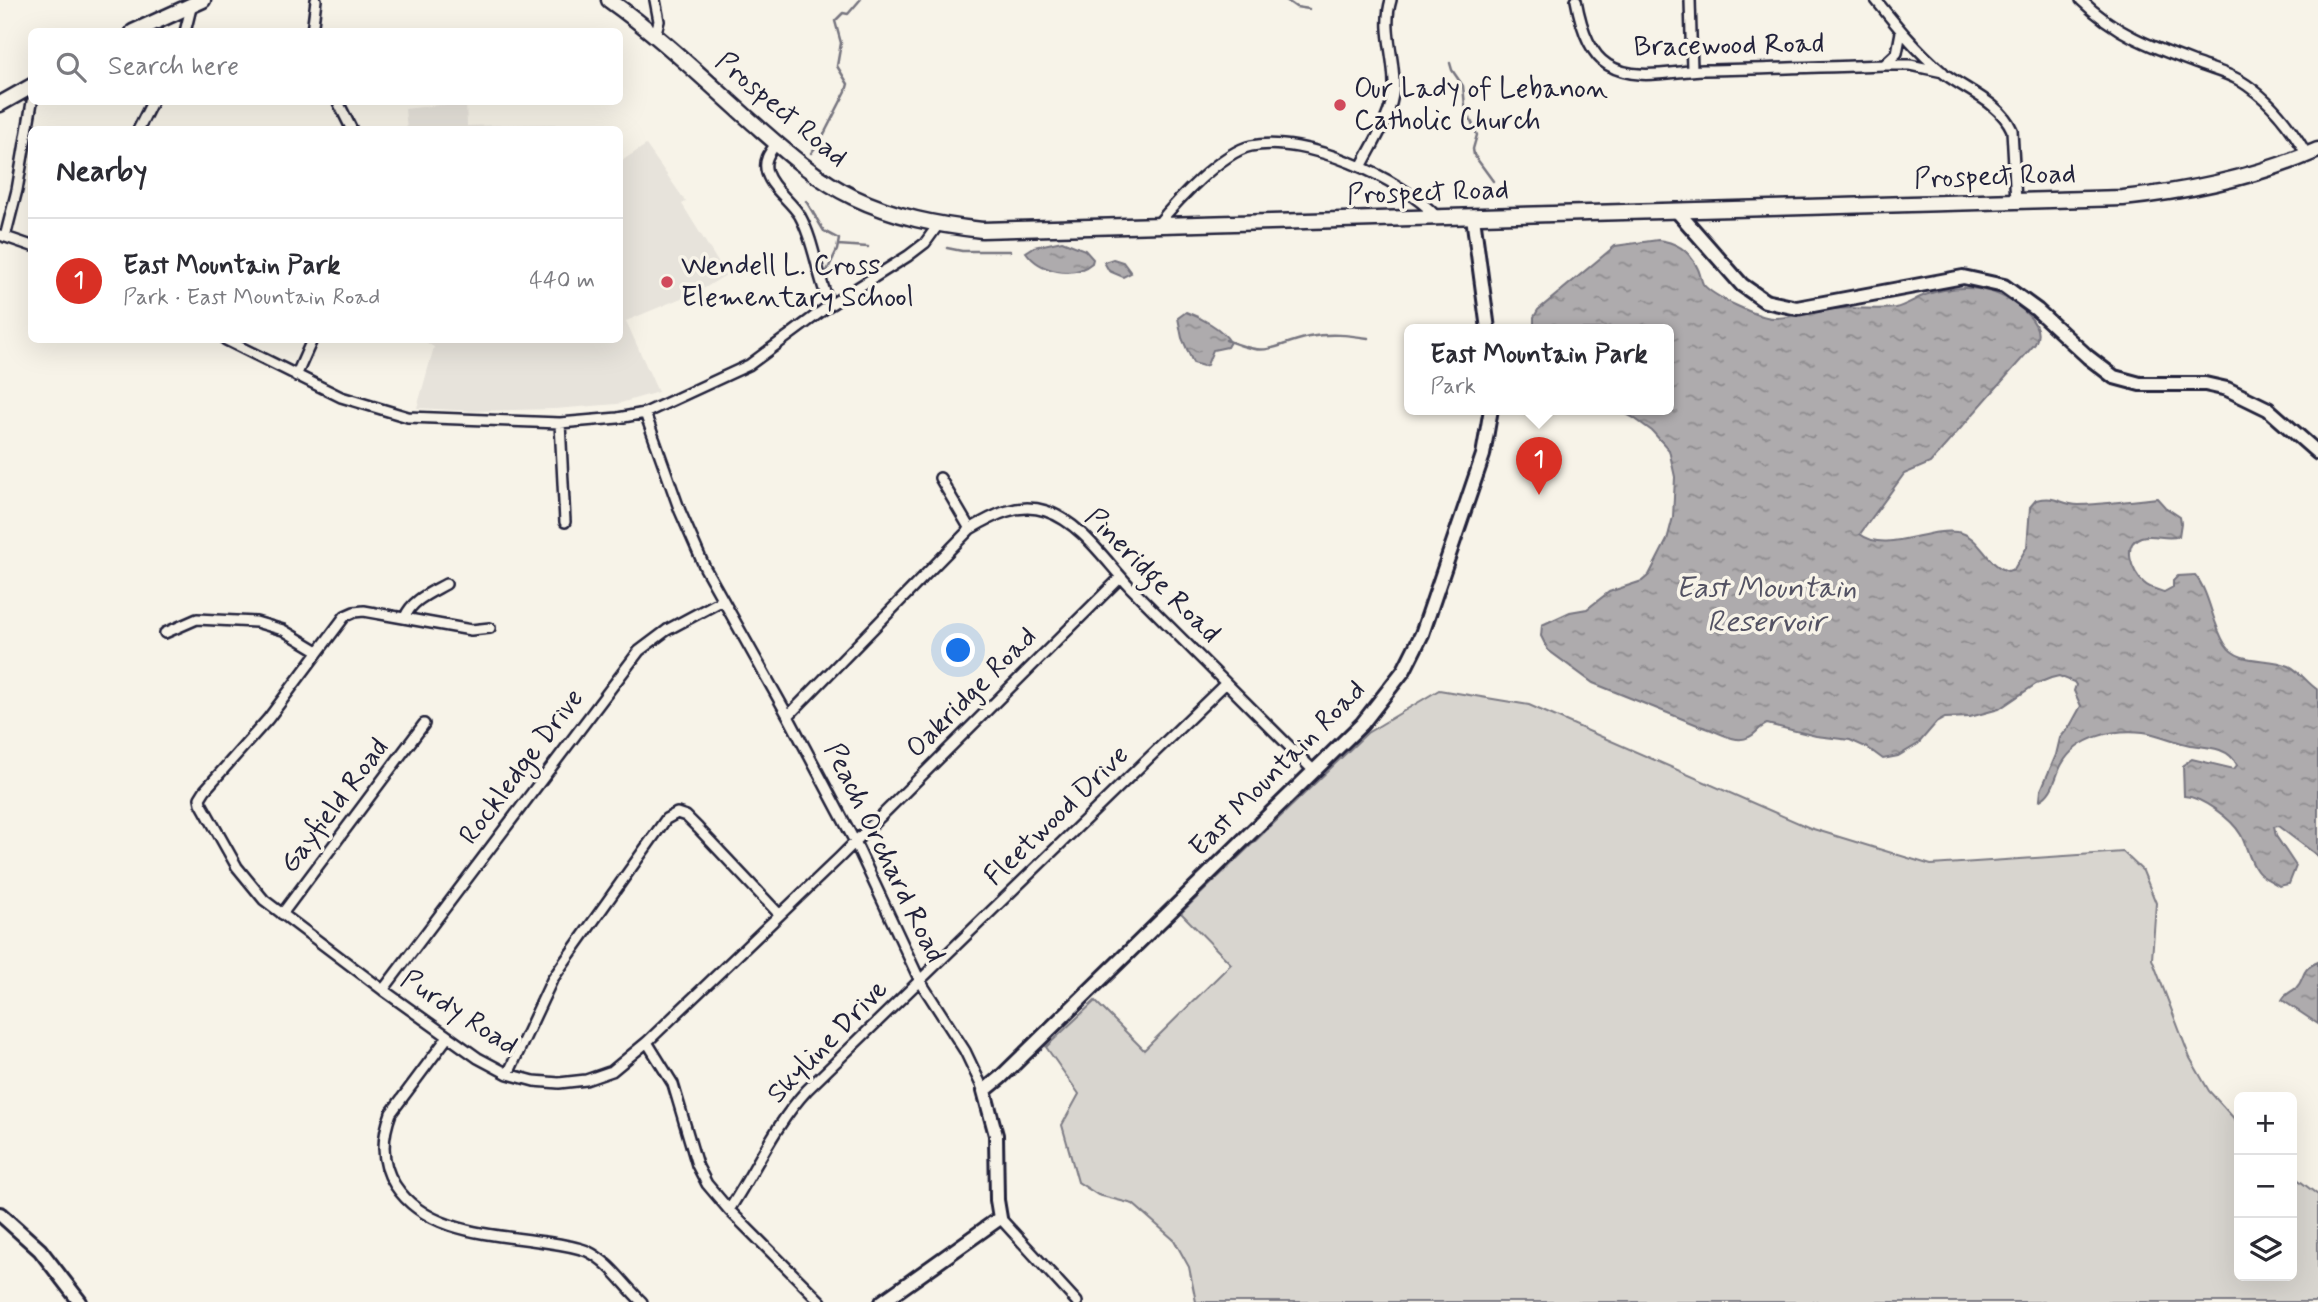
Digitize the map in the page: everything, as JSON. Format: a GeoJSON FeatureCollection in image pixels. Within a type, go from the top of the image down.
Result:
{"type":"FeatureCollection","features":[{"type":"Feature","properties":{"kind":"main road","name":"Prospect Road"},"geometry":{"type":"LineString","coordinates":[[609,0],[655,36],[776,144],[807,169],[854,198],[905,217],[938,225],[982,230],[2123,198],[2165,194],[2234,179],[2312,152]]}},
{"type":"Feature","properties":{"kind":"main road"},"geometry":{"type":"LineString","coordinates":[[142,28],[197,2]]}},
{"type":"Feature","properties":{"kind":"main road"},"geometry":{"type":"LineString","coordinates":[[0,104],[28,89]]}},
{"type":"Feature","properties":{"kind":"street"},"geometry":{"type":"LineString","coordinates":[[312,28],[316,0]]}},
{"type":"Feature","properties":{"kind":"street"},"geometry":{"type":"LineString","coordinates":[[655,0],[659,21],[655,36]]}},
{"type":"Feature","properties":{"kind":"street"},"geometry":{"type":"LineString","coordinates":[[1361,167],[1392,100],[1394,76],[1387,25],[1391,0]]}},
{"type":"Feature","properties":{"kind":"street","name":"Bracewood Road"},"geometry":{"type":"LineString","coordinates":[[1576,0],[1587,37],[1595,53],[1607,65],[1627,72],[1648,74],[1884,65],[1910,65],[1943,72]]}},
{"type":"Feature","properties":{"kind":"street"},"geometry":{"type":"LineString","coordinates":[[1690,0],[1692,71]]}},
{"type":"Feature","properties":{"kind":"street"},"geometry":{"type":"LineString","coordinates":[[1876,0],[1901,32],[1943,72],[1996,108],[2007,120],[2012,130],[2016,201]]}},
{"type":"Feature","properties":{"kind":"street"},"geometry":{"type":"LineString","coordinates":[[2081,0],[2104,21],[2137,41],[2237,79],[2275,108],[2312,152]]}},
{"type":"Feature","properties":{"kind":"street"},"geometry":{"type":"LineString","coordinates":[[187,28],[197,2]]}},
{"type":"Feature","properties":{"kind":"street"},"geometry":{"type":"LineString","coordinates":[[1884,65],[1897,53],[1901,32]]}},
{"type":"Feature","properties":{"kind":"street"},"geometry":{"type":"LineString","coordinates":[[28,245],[3,236],[15,201],[31,105]]}},
{"type":"Feature","properties":{"kind":"street"},"geometry":{"type":"LineString","coordinates":[[140,126],[150,105]]}},
{"type":"Feature","properties":{"kind":"street"},"geometry":{"type":"LineString","coordinates":[[340,105],[350,126]]}},
{"type":"Feature","properties":{"kind":"street"},"geometry":{"type":"LineString","coordinates":[[776,144],[765,161],[766,172],[807,230],[822,288],[830,305]]}},
{"type":"Feature","properties":{"kind":"street"},"geometry":{"type":"LineString","coordinates":[[1156,226],[1175,203],[1202,178],[1230,156],[1250,146],[1291,145],[1321,152],[1361,167],[1416,196],[1437,218]]}},
{"type":"Feature","properties":{"kind":"street"},"geometry":{"type":"LineString","coordinates":[[1676,210],[1742,285],[1765,301],[1797,308],[1963,277],[2004,286],[2037,310],[2114,377],[2140,384],[2205,384],[2227,389],[2268,409],[2318,453]]}},
{"type":"Feature","properties":{"kind":"street"},"geometry":{"type":"LineString","coordinates":[[1473,217],[1487,324]]}},
{"type":"Feature","properties":{"kind":"street"},"geometry":{"type":"LineString","coordinates":[[232,343],[341,397],[408,417],[560,423],[608,420],[645,413],[749,365],[830,305],[908,256],[925,243],[938,225]]}},
{"type":"Feature","properties":{"kind":"street"},"geometry":{"type":"LineString","coordinates":[[296,376],[311,343]]}},
{"type":"Feature","properties":{"kind":"street","name":"Peach Orchard Road"},"geometry":{"type":"LineString","coordinates":[[645,413],[690,536],[855,842],[920,981],[965,1051],[984,1091],[996,1135],[997,1200],[1000,1217]]}},
{"type":"Feature","properties":{"kind":"street","name":"East Mountain Road"},"geometry":{"type":"LineString","coordinates":[[984,1091],[1362,724],[1383,699],[1404,670],[1422,634],[1483,455],[1489,415]]}},
{"type":"Feature","properties":{"kind":"street"},"geometry":{"type":"LineString","coordinates":[[560,423],[565,522]]}},
{"type":"Feature","properties":{"kind":"street"},"geometry":{"type":"LineString","coordinates":[[940,478],[970,529]]}},
{"type":"Feature","properties":{"kind":"street","name":"Pineridge Road"},"geometry":{"type":"LineString","coordinates":[[788,716],[970,529],[992,516],[1010,510],[1042,510],[1073,525],[1121,577],[1314,771]]}},
{"type":"Feature","properties":{"kind":"street","name":"Oakridge Road"},"geometry":{"type":"LineString","coordinates":[[855,842],[1121,577]]}},
{"type":"Feature","properties":{"kind":"street"},"geometry":{"type":"LineString","coordinates":[[405,617],[408,609],[416,602],[446,584]]}},
{"type":"Feature","properties":{"kind":"street","name":"Rockledge Drive"},"geometry":{"type":"LineString","coordinates":[[383,990],[639,651],[667,630],[723,600]]}},
{"type":"Feature","properties":{"kind":"street"},"geometry":{"type":"LineString","coordinates":[[165,633],[197,619],[256,622],[283,630],[318,651],[341,620],[354,612],[405,617],[471,630],[490,628]]}},
{"type":"Feature","properties":{"kind":"street","name":"Purdy Road"},"geometry":{"type":"LineString","coordinates":[[318,651],[268,719],[200,798],[202,807],[243,876],[256,892],[447,1038],[508,1074],[534,1081],[559,1083],[586,1080],[612,1071],[647,1042],[855,842]]}},
{"type":"Feature","properties":{"kind":"street","name":"Fleetwood Drive"},"geometry":{"type":"LineString","coordinates":[[920,981],[1226,683]]}},
{"type":"Feature","properties":{"kind":"street","name":"Gayfield Road"},"geometry":{"type":"LineString","coordinates":[[282,914],[424,724]]}},
{"type":"Feature","properties":{"kind":"street"},"geometry":{"type":"LineString","coordinates":[[508,1074],[552,980],[666,820],[677,813],[685,816],[698,828],[779,914]]}},
{"type":"Feature","properties":{"kind":"street","name":"Skyline Drive"},"geometry":{"type":"LineString","coordinates":[[729,1210],[773,1133],[790,1109],[920,981]]}},
{"type":"Feature","properties":{"kind":"street"},"geometry":{"type":"LineString","coordinates":[[447,1038],[391,1113],[387,1123],[383,1143],[385,1163],[399,1191],[421,1212],[443,1224],[567,1245],[589,1252],[610,1267],[642,1302]]}},
{"type":"Feature","properties":{"kind":"street"},"geometry":{"type":"LineString","coordinates":[[647,1042],[673,1084],[697,1165],[707,1184],[729,1210],[821,1302]]}},
{"type":"Feature","properties":{"kind":"street"},"geometry":{"type":"LineString","coordinates":[[0,1214],[40,1250],[80,1302]]}},
{"type":"Feature","properties":{"kind":"street"},"geometry":{"type":"LineString","coordinates":[[882,1302],[1000,1217],[1077,1302]]}},
{"type":"Feature","properties":{"kind":"shaded area"},"geometry":{"type":"Polygon","coordinates":[[[466,105],[467,126],[407,126],[405,109],[466,105]]]}},
{"type":"Feature","properties":{"kind":"shaded area"},"geometry":{"type":"Polygon","coordinates":[[[555,124],[557,126],[467,126],[555,124]]]}},
{"type":"Feature","properties":{"kind":"shaded area","name":"Wendell L. Cross Elementary School"},"geometry":{"type":"Polygon","coordinates":[[[646,145],[686,202],[682,204],[726,275],[703,289],[626,321],[658,392],[617,404],[555,409],[473,411],[417,408],[434,347],[427,343],[623,343],[623,160],[646,145]]]}},
{"type":"Feature","properties":{"kind":"shaded area"},"geometry":{"type":"Polygon","coordinates":[[[1439,690],[1529,705],[1810,828],[1931,865],[2123,852],[2143,871],[2156,903],[2152,959],[2190,1058],[2209,1091],[2234,1118],[2234,1281],[2297,1281],[2297,1179],[2318,1195],[2318,1302],[1196,1302],[1189,1267],[1174,1240],[1133,1204],[1098,1195],[1078,1182],[1062,1125],[1079,1094],[1046,1047],[1095,1001],[1144,1050],[1231,964],[1181,913],[1367,733],[1439,690]]]}},
{"type":"Feature","properties":{"kind":"water","name":"East Mountain Reservoir"},"geometry":{"type":"Polygon","coordinates":[[[1658,240],[1677,245],[1687,252],[1695,263],[1703,284],[1708,289],[1736,306],[1767,317],[1788,317],[1832,309],[1895,308],[1939,291],[1966,288],[1993,292],[2017,305],[2037,328],[2035,344],[1930,463],[1904,474],[1860,534],[1870,539],[1894,541],[1946,531],[1965,534],[1978,544],[1994,563],[2008,571],[2014,569],[2027,547],[2030,507],[2036,500],[2054,499],[2079,505],[2157,498],[2180,517],[2179,536],[2146,536],[2135,541],[2131,546],[2130,559],[2140,578],[2148,586],[2164,592],[2173,587],[2173,581],[2178,576],[2195,575],[2204,590],[2221,636],[2231,651],[2246,658],[2289,666],[2318,690],[2318,856],[2278,826],[2274,827],[2276,836],[2296,866],[2289,884],[2279,886],[2262,876],[2252,862],[2241,835],[2231,822],[2199,800],[2184,796],[2183,765],[2192,759],[2234,769],[2237,765],[2233,759],[2217,749],[2184,744],[2149,733],[2109,733],[2077,747],[2062,764],[2051,789],[2040,800],[2041,790],[2060,738],[2081,706],[2074,691],[2074,682],[2059,676],[2036,684],[1999,709],[1970,717],[1945,718],[1936,723],[1918,744],[1898,756],[1883,759],[1850,740],[1816,736],[1767,724],[1749,737],[1731,738],[1593,683],[1548,650],[1541,636],[1542,625],[1570,612],[1587,609],[1609,592],[1642,581],[1649,575],[1667,540],[1673,517],[1675,477],[1669,450],[1652,431],[1628,415],[1674,415],[1674,324],[1534,324],[1538,310],[1615,246],[1658,240]]]}},
{"type":"Feature","properties":{"kind":"water"},"geometry":{"type":"Polygon","coordinates":[[[1062,241],[1085,250],[1093,259],[1092,263],[1076,271],[1057,271],[1040,264],[1026,252],[1034,247],[1062,241]]]}},
{"type":"Feature","properties":{"kind":"water"},"geometry":{"type":"Polygon","coordinates":[[[1113,259],[1123,262],[1131,273],[1123,277],[1109,271],[1104,262],[1113,259]]]}},
{"type":"Feature","properties":{"kind":"water"},"geometry":{"type":"Polygon","coordinates":[[[1186,312],[1217,328],[1230,342],[1227,347],[1213,350],[1207,365],[1193,363],[1182,338],[1178,318],[1186,312]]]}},
{"type":"Feature","properties":{"kind":"water"},"geometry":{"type":"Polygon","coordinates":[[[2318,962],[2318,1024],[2282,1000],[2296,988],[2305,971],[2318,962]]]}},
{"type":"Feature","properties":{"kind":"waterway"},"geometry":{"type":"LineString","coordinates":[[811,153],[821,140],[848,84],[837,66],[841,43],[835,21],[843,13],[848,14],[860,0]]}},
{"type":"Feature","properties":{"kind":"waterway"},"geometry":{"type":"LineString","coordinates":[[1286,0],[1296,7],[1309,9]]}},
{"type":"Feature","properties":{"kind":"waterway"},"geometry":{"type":"LineString","coordinates":[[1450,63],[1463,86],[1465,106],[1477,135],[1474,155],[1493,181]]}},
{"type":"Feature","properties":{"kind":"waterway"},"geometry":{"type":"LineString","coordinates":[[806,201],[824,231],[839,239],[827,271]]}},
{"type":"Feature","properties":{"kind":"waterway"},"geometry":{"type":"LineString","coordinates":[[838,245],[868,247]]}},
{"type":"Feature","properties":{"kind":"waterway"},"geometry":{"type":"LineString","coordinates":[[947,248],[962,251],[1010,251]]}},
{"type":"Feature","properties":{"kind":"waterway"},"geometry":{"type":"LineString","coordinates":[[1226,340],[1261,350],[1316,336],[1368,338]]}},
{"type":"Feature","properties":{"kind":"place","name":"Our Lady of Lebanon Catholic Church"},"geometry":{"type":"Point","coordinates":[1340,105]}},
{"type":"Feature","properties":{"kind":"place","name":"Wendell L. Cross Elementary School"},"geometry":{"type":"Point","coordinates":[667,282]}},
{"type":"Feature","properties":{"kind":"place","name":"East Mountain Park"},"geometry":{"type":"Point","coordinates":[1539,495]}}]}
